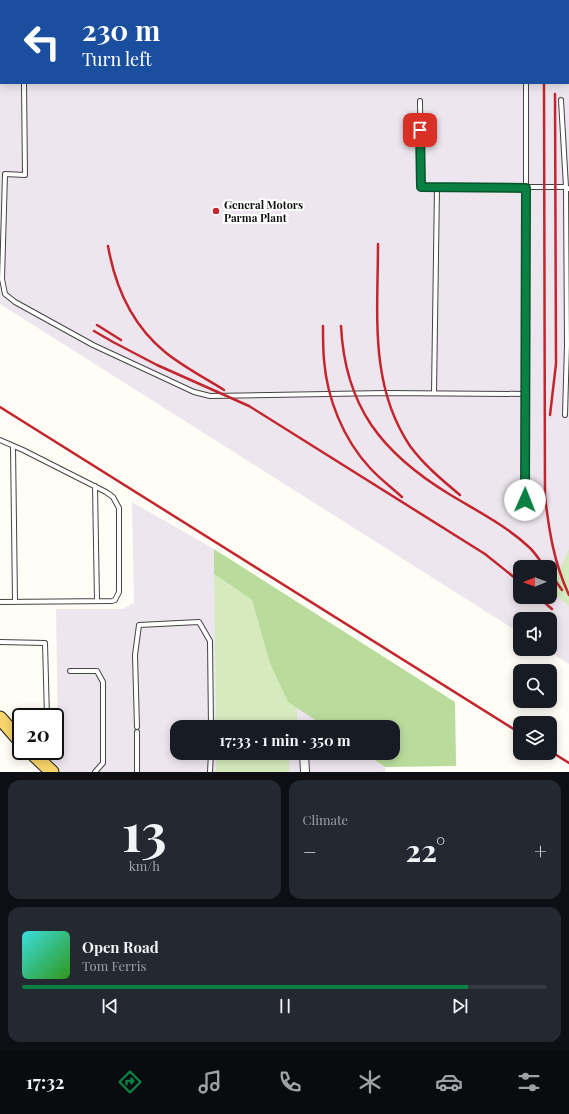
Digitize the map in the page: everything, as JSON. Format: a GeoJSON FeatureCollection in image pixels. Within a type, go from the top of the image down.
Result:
{"type":"FeatureCollection","features":[{"type":"Feature","properties":{"kind":"main road"},"geometry":{"type":"LineString","coordinates":[[0,718],[12,732]]}},
{"type":"Feature","properties":{"kind":"main road"},"geometry":{"type":"LineString","coordinates":[[39,760],[52,772]]}},
{"type":"Feature","properties":{"kind":"street"},"geometry":{"type":"LineString","coordinates":[[304,760],[304,772]]}},
{"type":"Feature","properties":{"kind":"lane"},"geometry":{"type":"LineString","coordinates":[[24,84],[25,175],[4,174],[2,280],[5,294],[15,302],[93,345],[194,392],[210,396],[434,393],[526,394]]}},
{"type":"Feature","properties":{"kind":"lane"},"geometry":{"type":"LineString","coordinates":[[525,500],[526,84]]}},
{"type":"Feature","properties":{"kind":"lane"},"geometry":{"type":"LineString","coordinates":[[561,100],[568,188],[568,345],[565,415]]}},
{"type":"Feature","properties":{"kind":"lane"},"geometry":{"type":"LineString","coordinates":[[420,101],[421,187],[568,188]]}},
{"type":"Feature","properties":{"kind":"lane"},"geometry":{"type":"LineString","coordinates":[[434,393],[437,187]]}},
{"type":"Feature","properties":{"kind":"lane"},"geometry":{"type":"LineString","coordinates":[[0,440],[95,486],[113,497],[119,508],[119,592],[115,600],[0,602]]}},
{"type":"Feature","properties":{"kind":"lane"},"geometry":{"type":"LineString","coordinates":[[13,446],[15,601]]}},
{"type":"Feature","properties":{"kind":"lane"},"geometry":{"type":"LineString","coordinates":[[95,486],[97,601]]}},
{"type":"Feature","properties":{"kind":"lane"},"geometry":{"type":"LineString","coordinates":[[138,727],[136,655],[139,625],[199,622],[210,641],[211,720]]}},
{"type":"Feature","properties":{"kind":"lane"},"geometry":{"type":"LineString","coordinates":[[0,642],[45,643],[47,708]]}},
{"type":"Feature","properties":{"kind":"lane"},"geometry":{"type":"LineString","coordinates":[[70,671],[96,672],[103,682],[103,763],[95,772]]}},
{"type":"Feature","properties":{"kind":"lane"},"geometry":{"type":"LineString","coordinates":[[137,732],[137,772]]}},
{"type":"Feature","properties":{"kind":"lane"},"geometry":{"type":"LineString","coordinates":[[210,772],[211,760]]}},
{"type":"Feature","properties":{"kind":"shaded area"},"geometry":{"type":"Polygon","coordinates":[[[0,84],[569,84],[569,664],[556,656],[557,612],[513,612],[513,629],[0,304],[0,84]]]}},
{"type":"Feature","properties":{"kind":"shaded area"},"geometry":{"type":"Polygon","coordinates":[[[132,502],[214,549],[216,720],[170,720],[170,760],[216,760],[216,772],[58,772],[47,760],[64,760],[64,708],[58,708],[56,609],[122,609],[134,603],[132,502]]]}},
{"type":"Feature","properties":{"kind":"shaded area"},"geometry":{"type":"Polygon","coordinates":[[[297,707],[316,720],[297,720],[297,707]]]}},
{"type":"Feature","properties":{"kind":"shaded area"},"geometry":{"type":"Polygon","coordinates":[[[289,760],[374,760],[385,767],[385,772],[289,772],[289,760]]]}},
{"type":"Feature","properties":{"kind":"green space"},"geometry":{"type":"Polygon","coordinates":[[[214,549],[455,702],[456,766],[385,767],[374,760],[400,760],[400,720],[315,720],[288,702],[270,664],[252,600],[214,574],[214,549]]]}},
{"type":"Feature","properties":{"kind":"green space"},"geometry":{"type":"Polygon","coordinates":[[[569,549],[569,606],[557,596],[557,577],[569,549]]]}},
{"type":"Feature","properties":{"kind":"green space"},"geometry":{"type":"Polygon","coordinates":[[[214,574],[252,600],[270,664],[288,702],[297,707],[297,720],[216,720],[214,574]]]}},
{"type":"Feature","properties":{"kind":"green space"},"geometry":{"type":"Polygon","coordinates":[[[216,760],[289,760],[289,772],[216,772],[216,760]]]}},
{"type":"Feature","properties":{"kind":"railway"},"geometry":{"type":"LineString","coordinates":[[544,84],[545,496],[553,547],[559,571],[569,595]]}},
{"type":"Feature","properties":{"kind":"railway"},"geometry":{"type":"LineString","coordinates":[[550,415],[556,364],[555,94]]}},
{"type":"Feature","properties":{"kind":"railway"},"geometry":{"type":"LineString","coordinates":[[378,244],[377,323],[382,374],[388,399],[397,423],[415,453],[427,466],[460,495]]}},
{"type":"Feature","properties":{"kind":"railway"},"geometry":{"type":"LineString","coordinates":[[108,246],[120,290],[134,317],[143,330],[165,352],[186,367],[224,390]]}},
{"type":"Feature","properties":{"kind":"railway"},"geometry":{"type":"LineString","coordinates":[[97,325],[121,340]]}},
{"type":"Feature","properties":{"kind":"railway"},"geometry":{"type":"LineString","coordinates":[[323,326],[323,352],[326,374],[333,403],[344,431],[360,457],[377,475],[402,497]]}},
{"type":"Feature","properties":{"kind":"railway"},"geometry":{"type":"LineString","coordinates":[[341,326],[344,355],[350,381],[359,404],[371,425],[386,444],[404,462],[425,478],[512,533],[530,548],[540,560]]}},
{"type":"Feature","properties":{"kind":"railway"},"geometry":{"type":"LineString","coordinates":[[94,331],[157,365],[249,406],[485,554],[513,576]]}},
{"type":"Feature","properties":{"kind":"railway"},"geometry":{"type":"LineString","coordinates":[[0,407],[513,729]]}},
{"type":"Feature","properties":{"kind":"railway"},"geometry":{"type":"LineString","coordinates":[[557,583],[562,590]]}},
{"type":"Feature","properties":{"kind":"railway"},"geometry":{"type":"LineString","coordinates":[[546,604],[552,609]]}},
{"type":"Feature","properties":{"kind":"railway"},"geometry":{"type":"LineString","coordinates":[[557,755],[569,763]]}},
{"type":"Feature","properties":{"kind":"place","name":"General Motors Parma Plant"},"geometry":{"type":"Point","coordinates":[216,211]}},
{"type":"Feature","properties":{"kind":"route"},"geometry":{"type":"LineString","coordinates":[[420,130],[421,187],[526,188],[525,500]]}}]}
